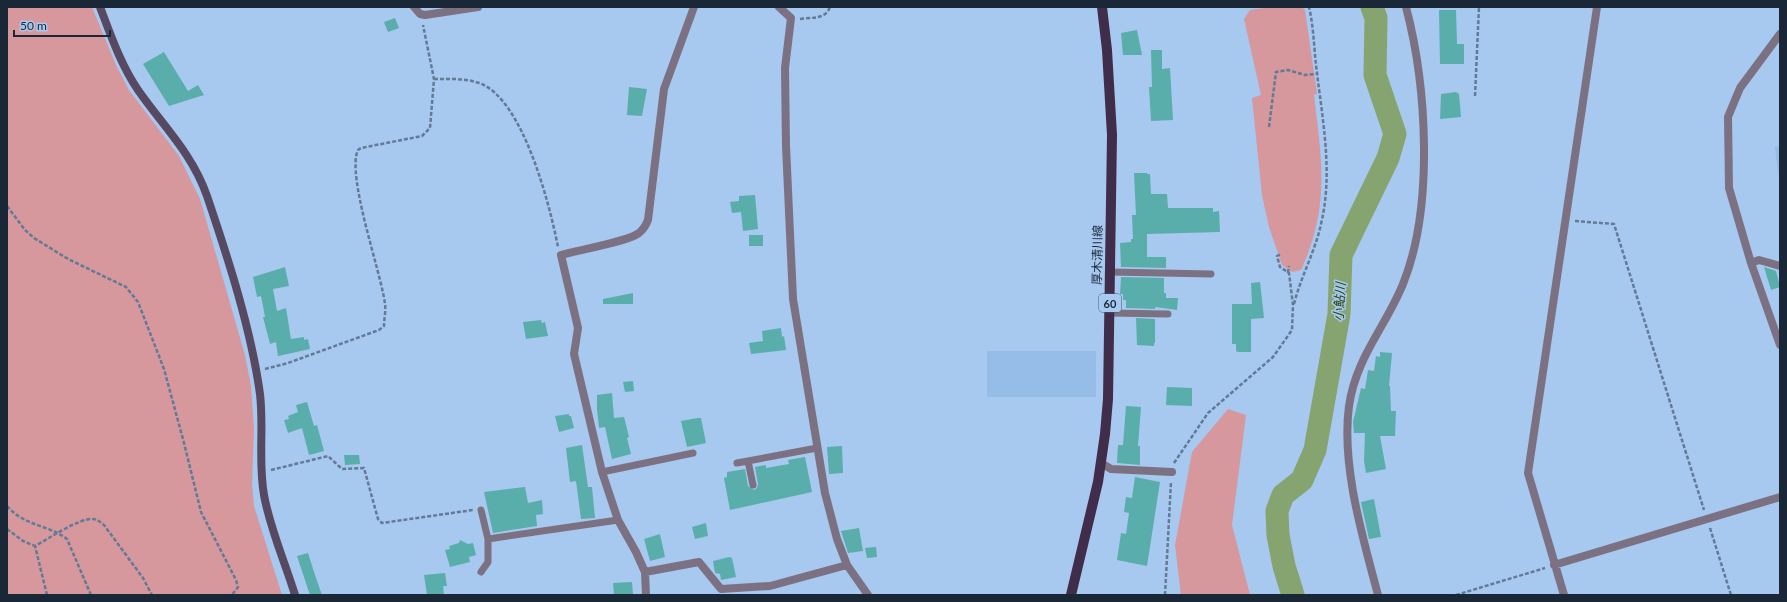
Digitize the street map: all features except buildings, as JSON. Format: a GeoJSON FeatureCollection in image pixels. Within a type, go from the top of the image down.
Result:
{"type":"FeatureCollection","features":[{"type":"Feature","properties":{"kind":"main road","name":"厚木清川線"},"geometry":{"type":"LineString","coordinates":[[1070,595],[1101,463],[1108,399],[1112,135],[1102,7]]}},
{"type":"Feature","properties":{"kind":"street"},"geometry":{"type":"LineString","coordinates":[[100,7],[127,72],[153,111],[185,150],[197,171],[216,223],[256,371],[262,429],[262,473],[266,508],[295,595]]}},
{"type":"Feature","properties":{"kind":"street"},"geometry":{"type":"LineString","coordinates":[[414,7],[420,14],[425,15],[478,7]]}},
{"type":"Feature","properties":{"kind":"street"},"geometry":{"type":"LineString","coordinates":[[646,595],[645,572],[636,552],[618,520],[602,472],[574,354],[578,328],[561,255],[638,234],[645,227],[648,220],[664,89],[694,7]]}},
{"type":"Feature","properties":{"kind":"street"},"geometry":{"type":"LineString","coordinates":[[779,7],[791,18],[785,68],[786,146],[793,299],[825,493],[837,539],[847,564],[868,595]]}},
{"type":"Feature","properties":{"kind":"street"},"geometry":{"type":"LineString","coordinates":[[1378,595],[1360,525],[1352,476],[1348,434],[1349,407],[1355,379],[1364,357],[1393,306],[1404,283],[1417,236],[1424,171],[1424,121],[1412,29],[1406,7]]}},
{"type":"Feature","properties":{"kind":"street"},"geometry":{"type":"LineString","coordinates":[[1564,595],[1528,473],[1597,7]]}},
{"type":"Feature","properties":{"kind":"street"},"geometry":{"type":"LineString","coordinates":[[1780,34],[1740,88],[1728,117],[1729,188],[1751,262],[1780,345]]}},
{"type":"Feature","properties":{"kind":"street"},"geometry":{"type":"LineString","coordinates":[[1751,262],[1759,260],[1780,266]]}},
{"type":"Feature","properties":{"kind":"street"},"geometry":{"type":"LineString","coordinates":[[1101,463],[1111,469],[1172,472]]}},
{"type":"Feature","properties":{"kind":"street"},"geometry":{"type":"LineString","coordinates":[[1554,565],[1780,497]]}},
{"type":"Feature","properties":{"kind":"street"},"geometry":{"type":"LineString","coordinates":[[645,572],[699,562],[721,589],[770,586],[847,564]]}},
{"type":"Feature","properties":{"kind":"lane"},"geometry":{"type":"LineString","coordinates":[[1110,272],[1211,274]]}},
{"type":"Feature","properties":{"kind":"lane"},"geometry":{"type":"LineString","coordinates":[[1110,313],[1168,314]]}},
{"type":"Feature","properties":{"kind":"lane"},"geometry":{"type":"LineString","coordinates":[[737,464],[817,448]]}},
{"type":"Feature","properties":{"kind":"lane"},"geometry":{"type":"LineString","coordinates":[[602,472],[693,453]]}},
{"type":"Feature","properties":{"kind":"lane"},"geometry":{"type":"LineString","coordinates":[[748,461],[753,485]]}},
{"type":"Feature","properties":{"kind":"lane"},"geometry":{"type":"LineString","coordinates":[[481,510],[488,539],[488,562],[481,572]]}},
{"type":"Feature","properties":{"kind":"lane"},"geometry":{"type":"LineString","coordinates":[[488,539],[618,520]]}},
{"type":"Feature","properties":{"kind":"path"},"geometry":{"type":"LineString","coordinates":[[791,18],[822,16],[827,14],[830,7]]}},
{"type":"Feature","properties":{"kind":"path"},"geometry":{"type":"LineString","coordinates":[[1293,305],[1300,282],[1312,256],[1321,224],[1326,198],[1327,160],[1309,7]]}},
{"type":"Feature","properties":{"kind":"path"},"geometry":{"type":"LineString","coordinates":[[1476,96],[1479,7]]}},
{"type":"Feature","properties":{"kind":"path"},"geometry":{"type":"LineString","coordinates":[[256,371],[288,363],[379,330],[384,326],[385,305],[359,193],[355,156],[361,148],[422,136],[430,128],[434,79],[428,44],[420,14]]}},
{"type":"Feature","properties":{"kind":"path"},"geometry":{"type":"LineString","coordinates":[[1269,127],[1276,72],[1288,70],[1305,75],[1317,74]]}},
{"type":"Feature","properties":{"kind":"path"},"geometry":{"type":"LineString","coordinates":[[434,79],[461,80],[481,83],[499,97],[518,124],[532,156],[549,203],[561,255]]}},
{"type":"Feature","properties":{"kind":"path"},"geometry":{"type":"LineString","coordinates":[[7,206],[25,230],[34,238],[68,259],[126,287],[138,302],[164,369],[201,512],[236,580],[238,587],[232,595]]}},
{"type":"Feature","properties":{"kind":"path"},"geometry":{"type":"LineString","coordinates":[[1566,221],[1614,224],[1730,595]]}},
{"type":"Feature","properties":{"kind":"path"},"geometry":{"type":"LineString","coordinates":[[1281,254],[1277,256],[1280,267],[1288,273]]}},
{"type":"Feature","properties":{"kind":"path"},"geometry":{"type":"LineString","coordinates":[[1165,595],[1172,466],[1188,440],[1208,413],[1273,357],[1292,330],[1293,305],[1288,273],[1289,266]]}},
{"type":"Feature","properties":{"kind":"path"},"geometry":{"type":"LineString","coordinates":[[262,473],[328,456],[342,468],[364,468],[378,519],[382,523],[481,510]]}},
{"type":"Feature","properties":{"kind":"path"},"geometry":{"type":"LineString","coordinates":[[7,506],[23,520],[60,533],[67,539],[91,595]]}},
{"type":"Feature","properties":{"kind":"path"},"geometry":{"type":"LineString","coordinates":[[35,546],[86,520],[98,520],[116,540],[143,578],[152,595]]}},
{"type":"Feature","properties":{"kind":"path"},"geometry":{"type":"LineString","coordinates":[[7,529],[23,541],[35,546]]}},
{"type":"Feature","properties":{"kind":"path"},"geometry":{"type":"LineString","coordinates":[[35,546],[47,595]]}},
{"type":"Feature","properties":{"kind":"path"},"geometry":{"type":"LineString","coordinates":[[1456,595],[1554,565]]}},
{"type":"Feature","properties":{"kind":"shaded area"},"geometry":{"type":"Polygon","coordinates":[[[7,7],[92,7],[116,65],[129,90],[179,156],[200,199],[245,355],[251,386],[254,429],[252,485],[254,506],[282,595],[7,595],[7,7]]]}},
{"type":"Feature","properties":{"kind":"shaded area"},"geometry":{"type":"Polygon","coordinates":[[[1272,7],[1302,7],[1305,10],[1317,94],[1314,95],[1321,163],[1320,204],[1310,247],[1301,270],[1292,272],[1282,265],[1269,227],[1262,195],[1252,98],[1261,95],[1244,19],[1250,10],[1272,7]]]}},
{"type":"Feature","properties":{"kind":"shaded area"},"geometry":{"type":"Polygon","coordinates":[[[1780,146],[1780,173],[1778,174],[1775,147],[1780,146]]]}},
{"type":"Feature","properties":{"kind":"shaded area"},"geometry":{"type":"Polygon","coordinates":[[[987,351],[1096,351],[1096,397],[987,397],[987,351]]]}},
{"type":"Feature","properties":{"kind":"shaded area"},"geometry":{"type":"Polygon","coordinates":[[[1228,409],[1246,415],[1232,525],[1250,595],[1181,595],[1175,545],[1192,452],[1228,409]]]}},
{"type":"Feature","properties":{"kind":"waterway","name":"小鮎川"},"geometry":{"type":"LineString","coordinates":[[1293,595],[1284,566],[1278,535],[1277,511],[1283,495],[1302,480],[1315,450],[1339,314],[1341,255],[1388,158],[1395,134],[1375,75],[1376,18],[1372,7]]}}]}
